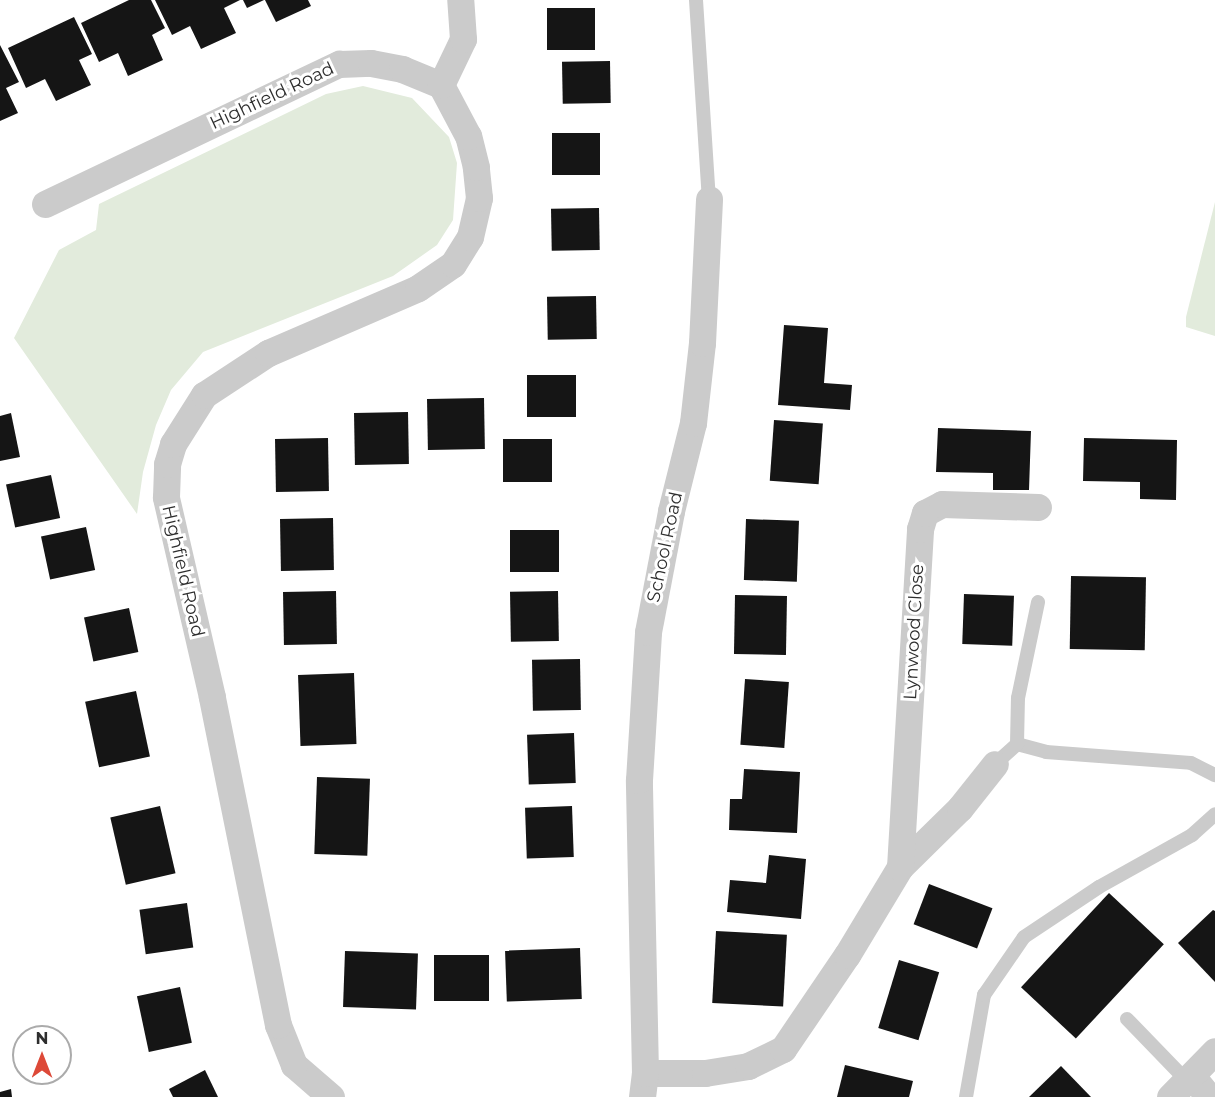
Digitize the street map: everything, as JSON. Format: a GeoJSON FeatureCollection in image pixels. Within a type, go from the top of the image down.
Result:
{"type":"FeatureCollection","features":[{"type":"Feature","properties":{"kind":"street"},"geometry":{"type":"LineString","coordinates":[[441,85],[463,39],[460,0]]}},
{"type":"Feature","properties":{"kind":"street","name":"Highfield Road"},"geometry":{"type":"LineString","coordinates":[[45,204],[339,64],[371,63],[402,69],[441,85],[468,136],[479,198],[470,237],[453,264],[418,288],[268,352],[204,395],[182,427],[167,464],[166,497],[215,708],[278,1025],[294,1065],[331,1097]]}},
{"type":"Feature","properties":{"kind":"street","name":"School Road"},"geometry":{"type":"LineString","coordinates":[[644,1085],[639,780],[648,632],[695,404],[709,199]]}},
{"type":"Feature","properties":{"kind":"street","name":"Lynwood Close"},"geometry":{"type":"LineString","coordinates":[[900,867],[920,529],[925,513],[942,504],[1038,507]]}},
{"type":"Feature","properties":{"kind":"street","name":"Lynwood Close"},"geometry":{"type":"LineString","coordinates":[[644,1085],[705,1072],[748,1066],[783,1049],[847,955],[900,867],[960,808],[995,764]]}},
{"type":"Feature","properties":{"kind":"street"},"geometry":{"type":"LineString","coordinates":[[1209,1097],[1183,1084],[1215,1051]]}},
{"type":"Feature","properties":{"kind":"lane","name":"School Road"},"geometry":{"type":"LineString","coordinates":[[696,0],[709,199]]}},
{"type":"Feature","properties":{"kind":"lane"},"geometry":{"type":"LineString","coordinates":[[995,764],[1017,744],[1017,698],[1038,602]]}},
{"type":"Feature","properties":{"kind":"lane"},"geometry":{"type":"LineString","coordinates":[[1017,744],[1046,752],[1191,763],[1215,776]]}},
{"type":"Feature","properties":{"kind":"lane"},"geometry":{"type":"LineString","coordinates":[[966,1097],[984,995],[1024,937],[1099,887],[1192,835],[1215,814]]}},
{"type":"Feature","properties":{"kind":"lane"},"geometry":{"type":"LineString","coordinates":[[1127,1019],[1183,1084]]}},
{"type":"Feature","properties":{"kind":"green space"},"geometry":{"type":"Polygon","coordinates":[[[363,86],[412,98],[449,137],[457,163],[453,220],[437,245],[393,276],[203,352],[171,390],[156,425],[143,472],[137,514],[14,338],[59,250],[96,230],[99,204],[326,94],[363,86]]]}},
{"type":"Feature","properties":{"kind":"green space"},"geometry":{"type":"Polygon","coordinates":[[[1215,202],[1215,336],[1186,327],[1186,317],[1215,202]]]}},
{"type":"Feature","properties":{"kind":"building"},"geometry":{"type":"Polygon","coordinates":[[[129,0],[151,0],[165,28],[152,35],[163,60],[128,76],[118,53],[99,62],[81,23],[129,0]]]}},
{"type":"Feature","properties":{"kind":"building"},"geometry":{"type":"Polygon","coordinates":[[[155,0],[240,0],[224,8],[236,33],[201,49],[190,26],[172,35],[155,0]]]}},
{"type":"Feature","properties":{"kind":"building"},"geometry":{"type":"Polygon","coordinates":[[[243,0],[264,0],[247,8],[243,0]]]}},
{"type":"Feature","properties":{"kind":"building"},"geometry":{"type":"Polygon","coordinates":[[[265,0],[308,0],[311,6],[276,22],[265,0]]]}},
{"type":"Feature","properties":{"kind":"building"},"geometry":{"type":"Polygon","coordinates":[[[547,8],[595,8],[595,50],[547,50],[547,8]]]}},
{"type":"Feature","properties":{"kind":"building"},"geometry":{"type":"Polygon","coordinates":[[[74,17],[92,54],[79,60],[91,85],[56,101],[45,79],[26,88],[8,48],[74,17]]]}},
{"type":"Feature","properties":{"kind":"building"},"geometry":{"type":"Polygon","coordinates":[[[0,45],[19,82],[6,88],[18,113],[0,121],[0,45]]]}},
{"type":"Feature","properties":{"kind":"building"},"geometry":{"type":"Polygon","coordinates":[[[610,61],[611,103],[563,104],[562,62],[610,61]]]}},
{"type":"Feature","properties":{"kind":"building"},"geometry":{"type":"Polygon","coordinates":[[[552,133],[600,133],[600,175],[552,175],[552,133]]]}},
{"type":"Feature","properties":{"kind":"building"},"geometry":{"type":"Polygon","coordinates":[[[599,208],[600,250],[552,251],[551,209],[599,208]]]}},
{"type":"Feature","properties":{"kind":"building"},"geometry":{"type":"Polygon","coordinates":[[[596,296],[597,339],[548,340],[547,297],[596,296]]]}},
{"type":"Feature","properties":{"kind":"building"},"geometry":{"type":"Polygon","coordinates":[[[784,325],[828,328],[824,383],[852,385],[850,410],[778,405],[784,325]]]}},
{"type":"Feature","properties":{"kind":"building"},"geometry":{"type":"Polygon","coordinates":[[[527,375],[576,375],[576,417],[527,417],[527,375]]]}},
{"type":"Feature","properties":{"kind":"building"},"geometry":{"type":"Polygon","coordinates":[[[484,398],[485,449],[428,450],[427,399],[484,398]]]}},
{"type":"Feature","properties":{"kind":"building"},"geometry":{"type":"Polygon","coordinates":[[[408,412],[409,464],[355,465],[354,413],[408,412]]]}},
{"type":"Feature","properties":{"kind":"building"},"geometry":{"type":"Polygon","coordinates":[[[11,413],[20,457],[0,461],[0,416],[11,413]]]}},
{"type":"Feature","properties":{"kind":"building"},"geometry":{"type":"Polygon","coordinates":[[[774,420],[823,423],[819,484],[770,481],[774,420]]]}},
{"type":"Feature","properties":{"kind":"building"},"geometry":{"type":"Polygon","coordinates":[[[938,428],[1031,431],[1029,490],[993,490],[993,473],[936,472],[938,428]]]}},
{"type":"Feature","properties":{"kind":"building"},"geometry":{"type":"Polygon","coordinates":[[[328,438],[329,491],[276,492],[275,439],[328,438]]]}},
{"type":"Feature","properties":{"kind":"building"},"geometry":{"type":"Polygon","coordinates":[[[1084,438],[1177,440],[1176,500],[1140,499],[1140,482],[1083,481],[1084,438]]]}},
{"type":"Feature","properties":{"kind":"building"},"geometry":{"type":"Polygon","coordinates":[[[503,439],[552,439],[552,482],[503,482],[503,439]]]}},
{"type":"Feature","properties":{"kind":"building"},"geometry":{"type":"Polygon","coordinates":[[[51,475],[60,518],[15,528],[6,485],[51,475]]]}},
{"type":"Feature","properties":{"kind":"building"},"geometry":{"type":"Polygon","coordinates":[[[333,518],[334,570],[281,571],[280,519],[333,518]]]}},
{"type":"Feature","properties":{"kind":"building"},"geometry":{"type":"Polygon","coordinates":[[[746,519],[799,521],[797,582],[744,580],[746,519]]]}},
{"type":"Feature","properties":{"kind":"building"},"geometry":{"type":"Polygon","coordinates":[[[86,527],[95,570],[50,580],[41,537],[86,527]]]}},
{"type":"Feature","properties":{"kind":"building"},"geometry":{"type":"Polygon","coordinates":[[[510,530],[559,530],[559,572],[510,572],[510,530]]]}},
{"type":"Feature","properties":{"kind":"building"},"geometry":{"type":"Polygon","coordinates":[[[1071,576],[1146,577],[1145,650],[1070,649],[1071,576]]]}},
{"type":"Feature","properties":{"kind":"building"},"geometry":{"type":"Polygon","coordinates":[[[336,591],[337,644],[284,645],[283,592],[336,591]]]}},
{"type":"Feature","properties":{"kind":"building"},"geometry":{"type":"Polygon","coordinates":[[[558,591],[559,641],[511,642],[510,592],[558,591]]]}},
{"type":"Feature","properties":{"kind":"building"},"geometry":{"type":"Polygon","coordinates":[[[964,594],[1014,596],[1012,646],[962,644],[964,594]]]}},
{"type":"Feature","properties":{"kind":"building"},"geometry":{"type":"Polygon","coordinates":[[[735,595],[787,596],[786,655],[734,654],[735,595]]]}},
{"type":"Feature","properties":{"kind":"building"},"geometry":{"type":"Polygon","coordinates":[[[129,608],[138,652],[93,662],[84,618],[129,608]]]}},
{"type":"Feature","properties":{"kind":"building"},"geometry":{"type":"Polygon","coordinates":[[[580,659],[581,710],[533,711],[532,660],[580,659]]]}},
{"type":"Feature","properties":{"kind":"building"},"geometry":{"type":"Polygon","coordinates":[[[354,673],[356,744],[301,746],[298,675],[354,673]]]}},
{"type":"Feature","properties":{"kind":"building"},"geometry":{"type":"Polygon","coordinates":[[[745,679],[789,682],[784,748],[740,745],[745,679]]]}},
{"type":"Feature","properties":{"kind":"building"},"geometry":{"type":"Polygon","coordinates":[[[136,691],[150,757],[99,767],[85,702],[136,691]]]}},
{"type":"Feature","properties":{"kind":"building"},"geometry":{"type":"Polygon","coordinates":[[[574,733],[576,783],[529,785],[527,735],[574,733]]]}},
{"type":"Feature","properties":{"kind":"building"},"geometry":{"type":"Polygon","coordinates":[[[744,769],[800,772],[797,833],[729,830],[730,799],[742,799],[744,769]]]}},
{"type":"Feature","properties":{"kind":"building"},"geometry":{"type":"Polygon","coordinates":[[[317,777],[370,779],[367,856],[314,854],[317,777]]]}},
{"type":"Feature","properties":{"kind":"building"},"geometry":{"type":"Polygon","coordinates":[[[160,806],[176,873],[126,885],[110,817],[160,806]]]}},
{"type":"Feature","properties":{"kind":"building"},"geometry":{"type":"Polygon","coordinates":[[[572,806],[574,857],[527,859],[525,808],[572,806]]]}},
{"type":"Feature","properties":{"kind":"building"},"geometry":{"type":"Polygon","coordinates":[[[769,855],[806,859],[801,919],[727,912],[730,880],[766,883],[769,855]]]}},
{"type":"Feature","properties":{"kind":"building"},"geometry":{"type":"Polygon","coordinates":[[[929,884],[992,908],[977,949],[914,924],[929,884]]]}},
{"type":"Feature","properties":{"kind":"building"},"geometry":{"type":"Polygon","coordinates":[[[1109,893],[1164,944],[1076,1038],[1021,987],[1109,893]]]}},
{"type":"Feature","properties":{"kind":"building"},"geometry":{"type":"Polygon","coordinates":[[[187,903],[193,948],[146,954],[139,910],[187,903]]]}},
{"type":"Feature","properties":{"kind":"building"},"geometry":{"type":"Polygon","coordinates":[[[1213,910],[1215,911],[1215,982],[1178,943],[1213,910]]]}},
{"type":"Feature","properties":{"kind":"building"},"geometry":{"type":"Polygon","coordinates":[[[716,931],[787,935],[783,1007],[712,1003],[716,931]]]}},
{"type":"Feature","properties":{"kind":"building"},"geometry":{"type":"Polygon","coordinates":[[[580,948],[582,999],[507,1002],[505,951],[580,948]]]}},
{"type":"Feature","properties":{"kind":"building"},"geometry":{"type":"Polygon","coordinates":[[[345,951],[418,954],[416,1010],[343,1007],[345,951]]]}},
{"type":"Feature","properties":{"kind":"building"},"geometry":{"type":"Polygon","coordinates":[[[434,955],[489,955],[489,1001],[434,1001],[434,955]]]}},
{"type":"Feature","properties":{"kind":"building"},"geometry":{"type":"Polygon","coordinates":[[[899,960],[939,972],[918,1040],[878,1028],[899,960]]]}},
{"type":"Feature","properties":{"kind":"building"},"geometry":{"type":"Polygon","coordinates":[[[180,987],[192,1043],[149,1052],[137,996],[180,987]]]}},
{"type":"Feature","properties":{"kind":"building"},"geometry":{"type":"Polygon","coordinates":[[[845,1065],[913,1081],[909,1097],[837,1097],[845,1065]]]}},
{"type":"Feature","properties":{"kind":"building"},"geometry":{"type":"Polygon","coordinates":[[[1061,1066],[1091,1097],[1029,1097],[1061,1066]]]}},
{"type":"Feature","properties":{"kind":"building"},"geometry":{"type":"Polygon","coordinates":[[[205,1070],[218,1097],[173,1097],[169,1089],[205,1070]]]}},
{"type":"Feature","properties":{"kind":"building"},"geometry":{"type":"Polygon","coordinates":[[[11,1089],[12,1097],[0,1097],[0,1092],[11,1089]]]}}]}
